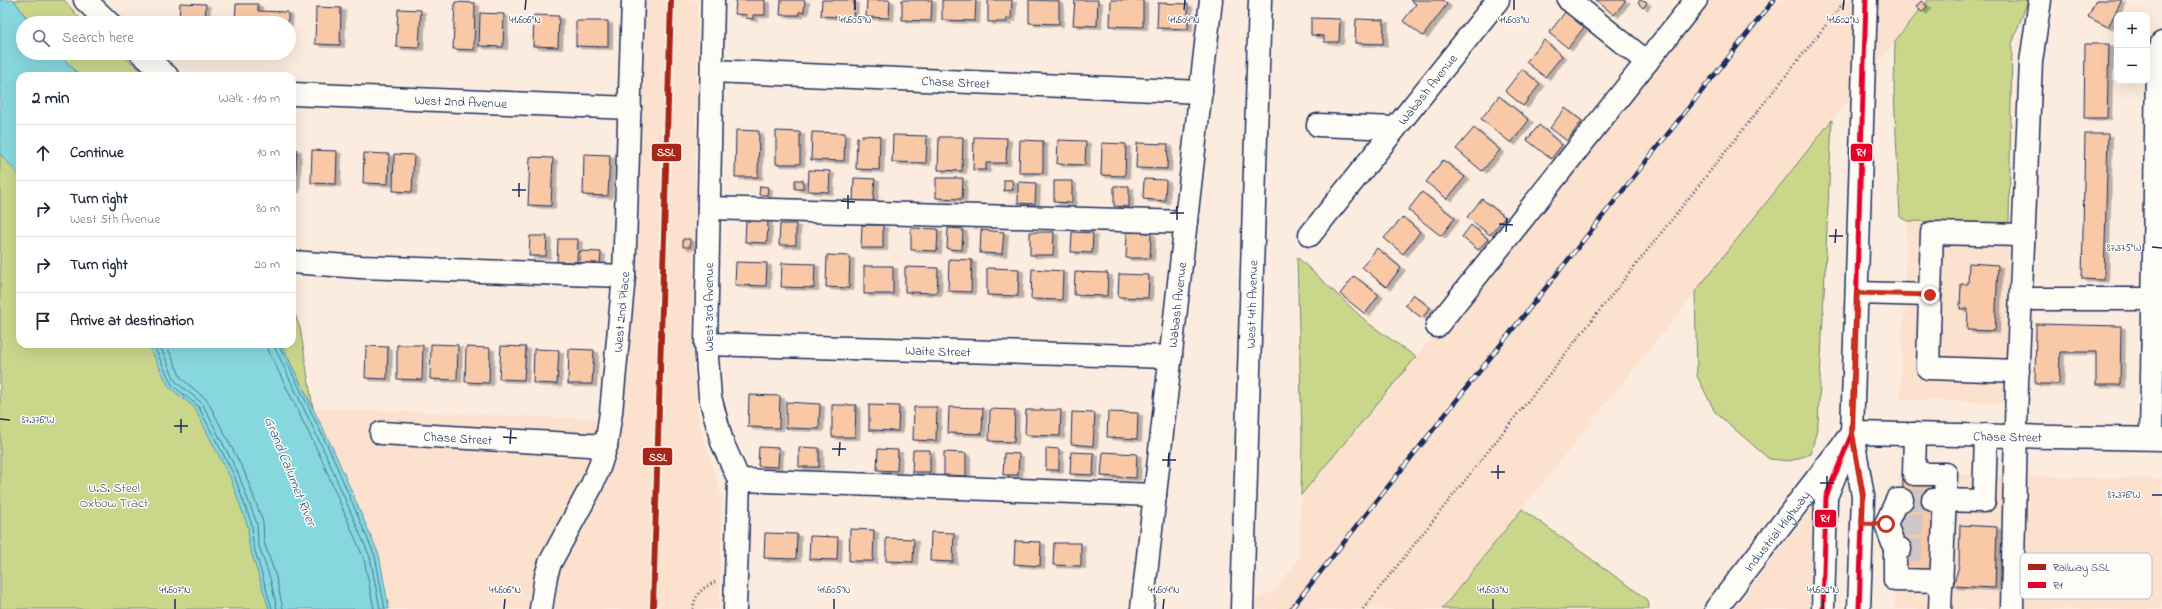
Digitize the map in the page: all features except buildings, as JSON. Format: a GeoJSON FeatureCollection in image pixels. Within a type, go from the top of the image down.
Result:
{"type":"FeatureCollection","features":[{"type":"Feature","properties":{"kind":"street"},"geometry":{"type":"LineString","coordinates":[[85,0],[102,16]]}},
{"type":"Feature","properties":{"kind":"street","name":"West 2nd Place"},"geometry":{"type":"LineString","coordinates":[[540,609],[550,563],[591,487],[606,446],[617,360],[624,276],[633,0]]}},
{"type":"Feature","properties":{"kind":"street","name":"West 3rd Avenue"},"geometry":{"type":"LineString","coordinates":[[713,0],[706,344],[710,397],[722,442],[739,480],[735,609]]}},
{"type":"Feature","properties":{"kind":"street","name":"Wabash Avenue"},"geometry":{"type":"LineString","coordinates":[[1142,609],[1211,0]]}},
{"type":"Feature","properties":{"kind":"street","name":"West 4th Avenue"},"geometry":{"type":"LineString","coordinates":[[1242,608],[1260,0]]}},
{"type":"Feature","properties":{"kind":"street","name":"Wabash Avenue"},"geometry":{"type":"LineString","coordinates":[[1310,235],[1498,0]]}},
{"type":"Feature","properties":{"kind":"street"},"geometry":{"type":"LineString","coordinates":[[1570,0],[1647,62]]}},
{"type":"Feature","properties":{"kind":"street"},"geometry":{"type":"LineString","coordinates":[[1437,326],[1696,0]]}},
{"type":"Feature","properties":{"kind":"street"},"geometry":{"type":"LineString","coordinates":[[1860,609],[1863,496],[1852,433],[1866,0]]}},
{"type":"Feature","properties":{"kind":"street"},"geometry":{"type":"LineString","coordinates":[[2012,609],[2018,371],[2030,62],[2040,0]]}},
{"type":"Feature","properties":{"kind":"street"},"geometry":{"type":"LineString","coordinates":[[2156,438],[2159,169],[2158,70],[2162,43]]}},
{"type":"Feature","properties":{"kind":"street"},"geometry":{"type":"LineString","coordinates":[[149,60],[162,72]]}},
{"type":"Feature","properties":{"kind":"street","name":"Chase Street"},"geometry":{"type":"LineString","coordinates":[[712,71],[1201,92]]}},
{"type":"Feature","properties":{"kind":"street","name":"West 2nd Avenue"},"geometry":{"type":"LineString","coordinates":[[296,94],[630,108]]}},
{"type":"Feature","properties":{"kind":"street"},"geometry":{"type":"LineString","coordinates":[[1318,125],[1395,128]]}},
{"type":"Feature","properties":{"kind":"street"},"geometry":{"type":"LineString","coordinates":[[709,208],[1186,222]]}},
{"type":"Feature","properties":{"kind":"street"},"geometry":{"type":"LineString","coordinates":[[2018,371],[1928,368],[1932,233],[2024,235]]}},
{"type":"Feature","properties":{"kind":"street"},"geometry":{"type":"LineString","coordinates":[[296,262],[361,267],[624,276]]}},
{"type":"Feature","properties":{"kind":"street"},"geometry":{"type":"LineString","coordinates":[[1857,293],[1930,295]]}},
{"type":"Feature","properties":{"kind":"street"},"geometry":{"type":"LineString","coordinates":[[2021,299],[2158,299]]}},
{"type":"Feature","properties":{"kind":"street","name":"Waite Street"},"geometry":{"type":"LineString","coordinates":[[706,344],[1171,357]]}},
{"type":"Feature","properties":{"kind":"street","name":"Chase Street"},"geometry":{"type":"LineString","coordinates":[[381,433],[606,446]]}},
{"type":"Feature","properties":{"kind":"street"},"geometry":{"type":"LineString","coordinates":[[1823,609],[1826,497],[1852,433]]}},
{"type":"Feature","properties":{"kind":"street","name":"Chase Street"},"geometry":{"type":"LineString","coordinates":[[1852,433],[2156,438]]}},
{"type":"Feature","properties":{"kind":"street","name":"Industrial Highway"},"geometry":{"type":"LineString","coordinates":[[1716,609],[1852,433]]}},
{"type":"Feature","properties":{"kind":"street"},"geometry":{"type":"LineString","coordinates":[[1914,474],[1915,434]]}},
{"type":"Feature","properties":{"kind":"street"},"geometry":{"type":"LineString","coordinates":[[1939,500],[1984,501],[1986,435]]}},
{"type":"Feature","properties":{"kind":"street"},"geometry":{"type":"LineString","coordinates":[[1940,609],[1942,582],[1937,551],[1939,500],[1946,474],[1901,474],[1900,500],[1894,524],[1898,549],[1895,580],[1942,582]]}},
{"type":"Feature","properties":{"kind":"street"},"geometry":{"type":"LineString","coordinates":[[739,480],[1155,495]]}},
{"type":"Feature","properties":{"kind":"street"},"geometry":{"type":"LineString","coordinates":[[1862,523],[1894,524]]}},
{"type":"Feature","properties":{"kind":"path"},"geometry":{"type":"LineString","coordinates":[[1363,609],[1845,0]]}},
{"type":"Feature","properties":{"kind":"path"},"geometry":{"type":"LineString","coordinates":[[693,609],[696,596],[701,590],[727,576],[736,575]]}},
{"type":"Feature","properties":{"kind":"shaded area"},"geometry":{"type":"Polygon","coordinates":[[[644,0],[698,0],[692,351],[698,420],[722,498],[719,609],[389,609],[379,555],[313,408],[594,419],[622,426],[636,271],[643,94],[644,0]]]}},
{"type":"Feature","properties":{"kind":"shaded area"},"geometry":{"type":"Polygon","coordinates":[[[1696,0],[1928,0],[1442,609],[1236,609],[1276,590],[1299,558],[1301,495],[1416,357],[1696,0]]]}},
{"type":"Feature","properties":{"kind":"shaded area"},"geometry":{"type":"Polygon","coordinates":[[[1907,221],[2009,223],[2005,403],[1900,399],[1907,221]]]}},
{"type":"Feature","properties":{"kind":"shaded area"},"geometry":{"type":"Polygon","coordinates":[[[1898,473],[2162,479],[2162,609],[1895,609],[1898,473]]]}},
{"type":"Feature","properties":{"kind":"shaded area"},"geometry":{"type":"Polygon","coordinates":[[[1813,507],[1809,609],[1734,609],[1813,507]]]}},
{"type":"Feature","properties":{"kind":"green space"},"geometry":{"type":"Polygon","coordinates":[[[14,0],[64,0],[78,16],[25,16],[14,0]]]}},
{"type":"Feature","properties":{"kind":"green space"},"geometry":{"type":"Polygon","coordinates":[[[1928,0],[2028,0],[2012,44],[2009,223],[1907,221],[1900,217],[1894,93],[1895,41],[1928,0]]]}},
{"type":"Feature","properties":{"kind":"green space"},"geometry":{"type":"Polygon","coordinates":[[[65,60],[129,60],[143,72],[76,72],[65,60]]]}},
{"type":"Feature","properties":{"kind":"green space"},"geometry":{"type":"Polygon","coordinates":[[[1832,120],[1818,424],[1811,454],[1790,461],[1769,459],[1715,412],[1697,376],[1695,292],[1832,120]]]}},
{"type":"Feature","properties":{"kind":"green space","name":"U.S. Steel Oxbow Tract"},"geometry":{"type":"Polygon","coordinates":[[[0,154],[16,170],[16,348],[159,348],[234,472],[277,609],[0,609],[0,154]]]}},
{"type":"Feature","properties":{"kind":"green space"},"geometry":{"type":"Polygon","coordinates":[[[1297,257],[1368,323],[1416,357],[1301,495],[1302,436],[1297,257]]]}},
{"type":"Feature","properties":{"kind":"green space"},"geometry":{"type":"Polygon","coordinates":[[[296,317],[300,328],[313,408],[283,348],[296,348],[296,317]]]}},
{"type":"Feature","properties":{"kind":"green space"},"geometry":{"type":"Polygon","coordinates":[[[1522,509],[1648,600],[1649,609],[1442,609],[1522,509]]]}},
{"type":"Feature","properties":{"kind":"water"},"geometry":{"type":"Polygon","coordinates":[[[0,0],[14,0],[25,16],[16,16],[16,60],[65,60],[76,72],[16,72],[16,172],[0,154],[0,0]]]}},
{"type":"Feature","properties":{"kind":"water","name":"Grand Calumet River"},"geometry":{"type":"Polygon","coordinates":[[[150,348],[283,348],[334,451],[379,555],[389,609],[269,609],[249,545],[248,527],[230,477],[194,407],[169,387],[150,348]]]}},
{"type":"Feature","properties":{"kind":"tunnel"},"geometry":{"type":"LineString","coordinates":[[1902,500],[1933,500]]}},
{"type":"Feature","properties":{"kind":"tunnel"},"geometry":{"type":"LineString","coordinates":[[1901,525],[1932,525]]}},
{"type":"Feature","properties":{"kind":"tunnel"},"geometry":{"type":"LineString","coordinates":[[1900,549],[1931,551]]}},
{"type":"Feature","properties":{"kind":"railway"},"geometry":{"type":"LineString","coordinates":[[1291,609],[1774,0]]}},
{"type":"Feature","properties":{"kind":"rail line","name":"SSL"},"geometry":{"type":"LineString","coordinates":[[653,609],[671,0]]}},
{"type":"Feature","properties":{"kind":"transit line","name":"R1"},"geometry":{"type":"LineString","coordinates":[[1859,609],[1863,496],[1852,433],[1866,0]]}},
{"type":"Feature","properties":{"kind":"transit line","name":"R1"},"geometry":{"type":"LineString","coordinates":[[1823,609],[1826,497],[1852,433]]}},
{"type":"Feature","properties":{"kind":"route"},"geometry":{"type":"LineString","coordinates":[[1886,524],[1862,523],[1863,496],[1852,433],[1857,293],[1930,295]]}}]}
